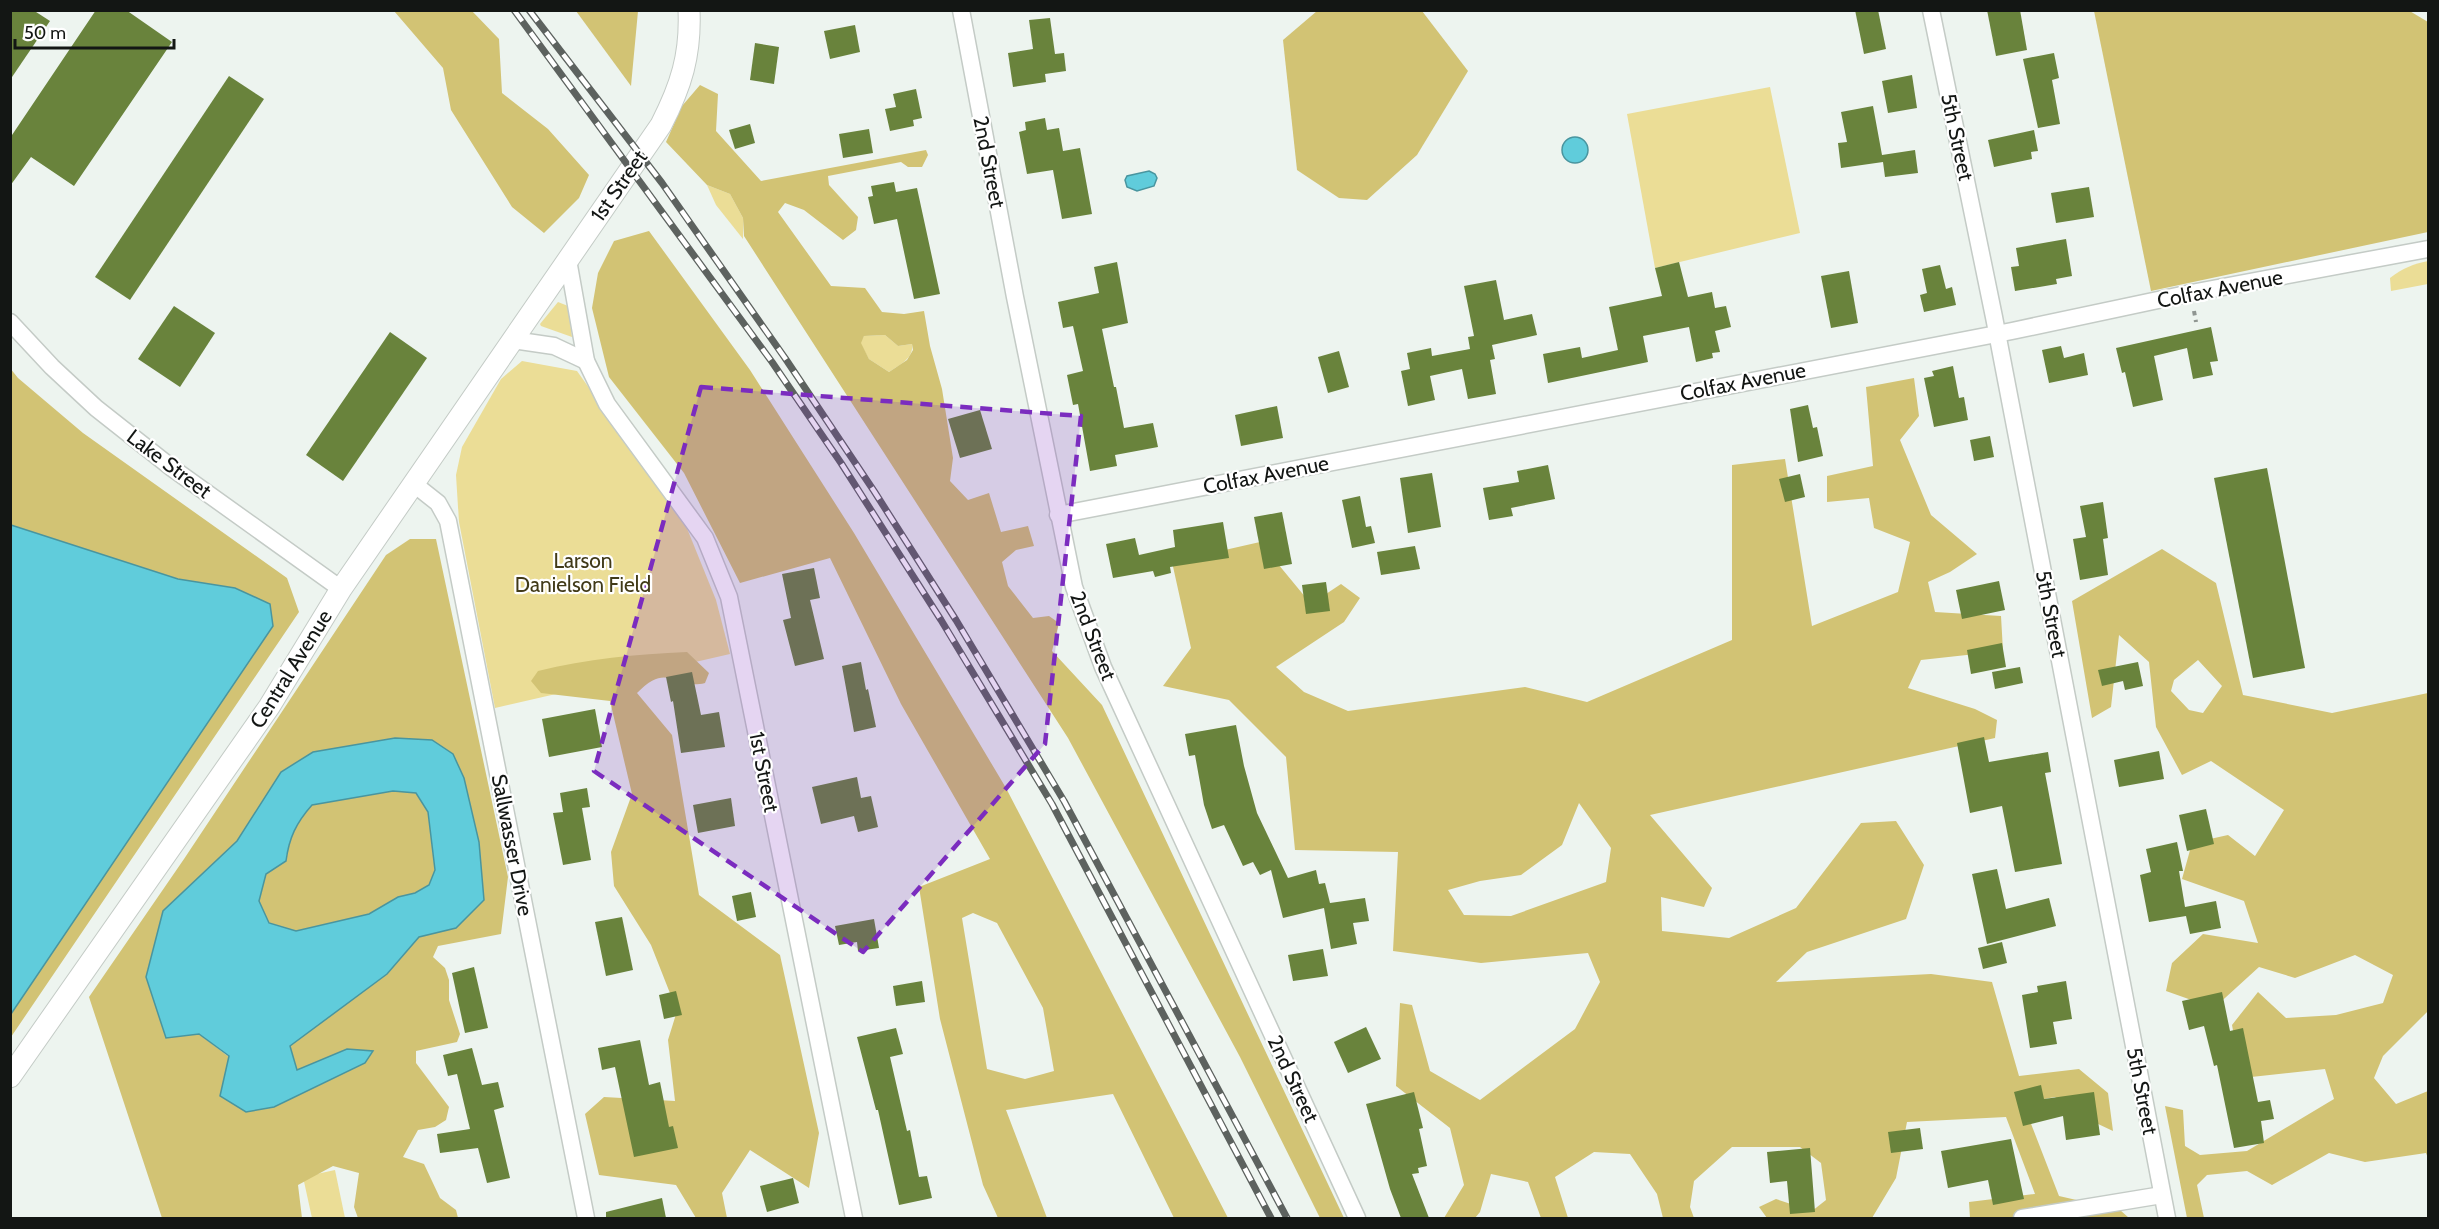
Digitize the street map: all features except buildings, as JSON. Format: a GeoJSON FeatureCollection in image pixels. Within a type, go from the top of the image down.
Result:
{"type":"FeatureCollection","features":[{"type":"Feature","properties":{"kind":"street","name":"1st Street"},"geometry":{"type":"LineString","coordinates":[[688,10],[686,63],[677,94],[661,126],[568,260],[586,361],[606,404],[705,538],[729,597],[854,1218]]}},
{"type":"Feature","properties":{"kind":"street","name":"2nd Street"},"geometry":{"type":"LineString","coordinates":[[961,10],[1058,515],[1074,587],[1100,658],[1358,1218]]}},
{"type":"Feature","properties":{"kind":"street","name":"5th Street"},"geometry":{"type":"LineString","coordinates":[[1931,10],[1997,333],[2167,1218]]}},
{"type":"Feature","properties":{"kind":"street","name":"Colfax Avenue"},"geometry":{"type":"LineString","coordinates":[[1058,515],[1997,333],[2191,293],[2428,249]]}},
{"type":"Feature","properties":{"kind":"street","name":"Central Avenue"},"geometry":{"type":"LineString","coordinates":[[10,1077],[269,707],[341,589],[568,260]]}},
{"type":"Feature","properties":{"kind":"street","name":"Lake Street"},"geometry":{"type":"LineString","coordinates":[[10,322],[52,367],[96,408],[172,468],[341,589]]}},
{"type":"Feature","properties":{"kind":"street"},"geometry":{"type":"LineString","coordinates":[[513,340],[554,346],[586,361]]}},
{"type":"Feature","properties":{"kind":"street","name":"Sallwasser Drive"},"geometry":{"type":"LineString","coordinates":[[414,484],[438,503],[448,521],[586,1218]]}},
{"type":"Feature","properties":{"kind":"street"},"geometry":{"type":"LineString","coordinates":[[2022,1218],[2162,1195]]}},
{"type":"Feature","properties":{"kind":"highlighted area"},"geometry":{"type":"Polygon","coordinates":[[[701,387],[1081,416],[1045,744],[863,952],[594,771],[701,387]]]}},
{"type":"Feature","properties":{"kind":"green space"},"geometry":{"type":"Polygon","coordinates":[[[1770,87],[1800,233],[1655,268],[1627,114],[1770,87]]]}},
{"type":"Feature","properties":{"kind":"green space"},"geometry":{"type":"Polygon","coordinates":[[[707,185],[730,194],[743,218],[743,239],[716,205],[707,185]]]}},
{"type":"Feature","properties":{"kind":"green space"},"geometry":{"type":"Polygon","coordinates":[[[2428,261],[2428,284],[2391,291],[2390,278],[2408,267],[2428,261]]]}},
{"type":"Feature","properties":{"kind":"green space"},"geometry":{"type":"Polygon","coordinates":[[[558,302],[568,306],[572,337],[540,324],[558,302]]]}},
{"type":"Feature","properties":{"kind":"green space"},"geometry":{"type":"Polygon","coordinates":[[[885,335],[898,346],[912,344],[908,358],[889,372],[869,359],[860,343],[864,336],[885,335]]]}},
{"type":"Feature","properties":{"kind":"green space","name":"Larson Danielson Field"},"geometry":{"type":"Polygon","coordinates":[[[522,361],[577,371],[684,521],[716,600],[730,654],[495,708],[459,522],[456,475],[462,447],[501,379],[522,361]]]}},
{"type":"Feature","properties":{"kind":"green space"},"geometry":{"type":"Polygon","coordinates":[[[335,1170],[345,1218],[312,1218],[303,1177],[335,1170]]]}},
{"type":"Feature","properties":{"kind":"shaded area"},"geometry":{"type":"Polygon","coordinates":[[[2408,10],[2428,22],[2428,232],[2151,291],[2094,11],[2408,10]]]}},
{"type":"Feature","properties":{"kind":"shaded area"},"geometry":{"type":"Polygon","coordinates":[[[394,11],[472,11],[499,39],[502,93],[548,129],[589,175],[579,198],[544,233],[512,207],[451,110],[443,68],[394,11]]]}},
{"type":"Feature","properties":{"kind":"shaded area"},"geometry":{"type":"Polygon","coordinates":[[[576,11],[638,11],[631,86],[576,11]]]}},
{"type":"Feature","properties":{"kind":"shaded area"},"geometry":{"type":"Polygon","coordinates":[[[1317,11],[1422,11],[1468,71],[1417,155],[1367,200],[1339,198],[1297,170],[1283,40],[1317,11]]]}},
{"type":"Feature","properties":{"kind":"shaded area"},"geometry":{"type":"Polygon","coordinates":[[[700,85],[718,94],[716,131],[761,181],[926,150],[928,155],[922,167],[908,167],[901,162],[828,176],[829,185],[858,217],[856,230],[843,240],[804,210],[785,203],[778,212],[831,286],[865,288],[882,312],[904,314],[924,311],[930,346],[942,389],[953,458],[950,481],[968,500],[989,493],[1001,532],[1028,526],[1034,546],[1016,550],[1002,562],[1008,586],[1033,618],[1049,616],[1059,623],[1052,651],[1102,705],[1344,1218],[1320,1218],[1240,1057],[1068,738],[744,236],[743,218],[730,194],[707,185],[666,142],[682,106],[700,85]],[[885,335],[864,336],[861,343],[869,359],[889,372],[907,360],[913,350],[912,344],[898,346],[885,335]]]}},
{"type":"Feature","properties":{"kind":"shaded area"},"geometry":{"type":"Polygon","coordinates":[[[649,231],[750,370],[854,533],[1006,788],[1228,1218],[1174,1218],[1113,1094],[1006,1110],[1047,1218],[998,1218],[983,1185],[940,1019],[919,887],[990,859],[901,704],[830,558],[740,583],[684,473],[609,377],[592,308],[598,273],[614,241],[649,231]],[[973,913],[962,918],[987,1069],[1025,1079],[1054,1071],[1043,1008],[997,923],[973,913]]]}},
{"type":"Feature","properties":{"kind":"shaded area"},"geometry":{"type":"Polygon","coordinates":[[[10,368],[18,378],[83,433],[287,578],[299,612],[11,1037],[11,1014],[235,588],[178,579],[11,525],[10,368]]]}},
{"type":"Feature","properties":{"kind":"shaded area"},"geometry":{"type":"Polygon","coordinates":[[[1914,378],[1919,416],[1900,440],[1931,515],[1977,554],[1950,572],[1928,582],[1935,612],[2001,616],[2003,651],[1921,660],[1908,688],[1975,709],[1997,720],[1995,738],[1650,815],[1712,888],[1704,907],[1661,897],[1662,931],[1729,938],[1796,908],[1861,823],[1896,821],[1924,865],[1906,919],[1807,952],[1776,982],[1931,974],[1992,982],[2019,1076],[2079,1069],[2108,1093],[2113,1131],[2079,1115],[2055,1097],[2023,1103],[2059,1196],[2120,1210],[2129,1218],[1970,1218],[1969,1202],[2035,1194],[2006,1117],[1907,1122],[1896,1178],[1872,1218],[1767,1218],[1759,1207],[1776,1199],[1812,1211],[1826,1200],[1821,1163],[1800,1147],[1732,1147],[1694,1181],[1690,1207],[1694,1218],[1663,1218],[1657,1194],[1630,1154],[1594,1152],[1555,1177],[1568,1218],[1541,1218],[1528,1182],[1491,1174],[1480,1212],[1475,1218],[1444,1218],[1464,1185],[1450,1128],[1396,1086],[1400,1003],[1412,1005],[1430,1071],[1480,1100],[1575,1029],[1600,982],[1588,953],[1481,963],[1393,951],[1398,852],[1295,850],[1286,757],[1229,700],[1163,686],[1191,648],[1172,562],[1260,542],[1311,604],[1341,584],[1360,598],[1344,622],[1276,667],[1304,692],[1348,711],[1525,687],[1587,702],[1732,640],[1732,465],[1785,459],[1812,626],[1898,592],[1910,542],[1874,528],[1869,498],[1827,502],[1827,476],[1873,466],[1866,387],[1914,378]],[[1579,803],[1562,845],[1521,875],[1480,881],[1448,890],[1464,915],[1511,916],[1606,882],[1611,848],[1579,803]]]}},
{"type":"Feature","properties":{"kind":"shaded area"},"geometry":{"type":"Polygon","coordinates":[[[410,539],[436,539],[508,877],[501,934],[438,946],[433,957],[445,968],[449,980],[449,1000],[460,1034],[457,1042],[416,1051],[416,1063],[449,1107],[446,1120],[435,1127],[418,1130],[403,1157],[424,1164],[440,1198],[456,1210],[458,1218],[358,1218],[354,1207],[359,1173],[333,1166],[298,1185],[302,1218],[162,1218],[89,997],[184,859],[386,555],[410,539]],[[395,738],[314,752],[259,810],[237,841],[163,911],[146,977],[166,1037],[199,1034],[229,1057],[246,1112],[347,1049],[297,1071],[289,1046],[387,974],[420,936],[456,928],[484,900],[395,738]]]}},
{"type":"Feature","properties":{"kind":"shaded area"},"geometry":{"type":"Polygon","coordinates":[[[2162,549],[2216,583],[2243,695],[2332,713],[2428,693],[2428,1011],[2383,1056],[2374,1078],[2396,1104],[2428,1091],[2428,1158],[2426,1153],[2365,1162],[2329,1153],[2272,1185],[2247,1171],[2207,1175],[2197,1185],[2204,1218],[2187,1218],[2165,1106],[2183,1110],[2185,1146],[2200,1155],[2247,1151],[2334,1099],[2325,1069],[2242,1078],[2232,1025],[2258,992],[2286,1018],[2336,1015],[2383,1003],[2393,975],[2355,955],[2295,978],[2259,967],[2214,1008],[2166,991],[2172,963],[2203,934],[2258,943],[2244,901],[2182,879],[2192,843],[2228,835],[2255,856],[2284,810],[2211,761],[2182,775],[2156,727],[2149,662],[2119,635],[2111,707],[2092,718],[2072,601],[2162,549]],[[2198,660],[2174,680],[2171,691],[2189,710],[2203,713],[2222,686],[2198,660]]]}},
{"type":"Feature","properties":{"kind":"shaded area"},"geometry":{"type":"Polygon","coordinates":[[[687,652],[709,673],[705,683],[686,683],[664,677],[648,683],[637,693],[672,735],[699,895],[780,955],[819,1133],[809,1188],[750,1150],[722,1193],[727,1218],[696,1218],[676,1185],[599,1175],[585,1114],[604,1097],[675,1101],[668,1040],[677,1011],[651,945],[614,886],[611,852],[632,794],[610,701],[541,693],[531,681],[538,671],[575,663],[687,652]]]}},
{"type":"Feature","properties":{"kind":"shaded area"},"geometry":{"type":"Polygon","coordinates":[[[393,791],[416,792],[428,812],[435,871],[429,885],[415,893],[398,897],[369,914],[296,931],[269,923],[259,901],[266,874],[286,861],[294,831],[312,805],[393,791]]]}},
{"type":"Feature","properties":{"kind":"water"},"geometry":{"type":"Polygon","coordinates":[[[1575,137],[1584,141],[1588,150],[1584,159],[1575,163],[1566,159],[1562,150],[1566,141],[1575,137]]]}},
{"type":"Feature","properties":{"kind":"water"},"geometry":{"type":"Polygon","coordinates":[[[1149,171],[1157,178],[1154,186],[1137,191],[1127,187],[1125,180],[1127,176],[1149,171]]]}},
{"type":"Feature","properties":{"kind":"water"},"geometry":{"type":"Polygon","coordinates":[[[11,525],[178,579],[235,588],[270,604],[273,626],[11,1014],[11,525]]]}},
{"type":"Feature","properties":{"kind":"water"},"geometry":{"type":"Polygon","coordinates":[[[395,738],[432,740],[453,754],[464,778],[479,842],[484,900],[456,928],[419,937],[387,974],[290,1046],[297,1070],[347,1049],[373,1051],[365,1063],[274,1107],[246,1112],[220,1096],[229,1056],[199,1034],[166,1038],[146,977],[163,911],[237,841],[281,772],[313,752],[395,738]],[[393,791],[312,805],[294,831],[286,861],[266,874],[259,901],[269,923],[296,931],[369,914],[398,897],[415,893],[429,885],[435,870],[428,812],[416,793],[393,791]]]}},
{"type":"Feature","properties":{"kind":"railway"},"geometry":{"type":"LineString","coordinates":[[514,10],[772,362],[841,463],[941,620],[1052,804],[1271,1218]]}},
{"type":"Feature","properties":{"kind":"railway"},"geometry":{"type":"LineString","coordinates":[[529,10],[662,183],[785,358],[874,491],[956,620],[1064,801],[1287,1218]]}}]}
